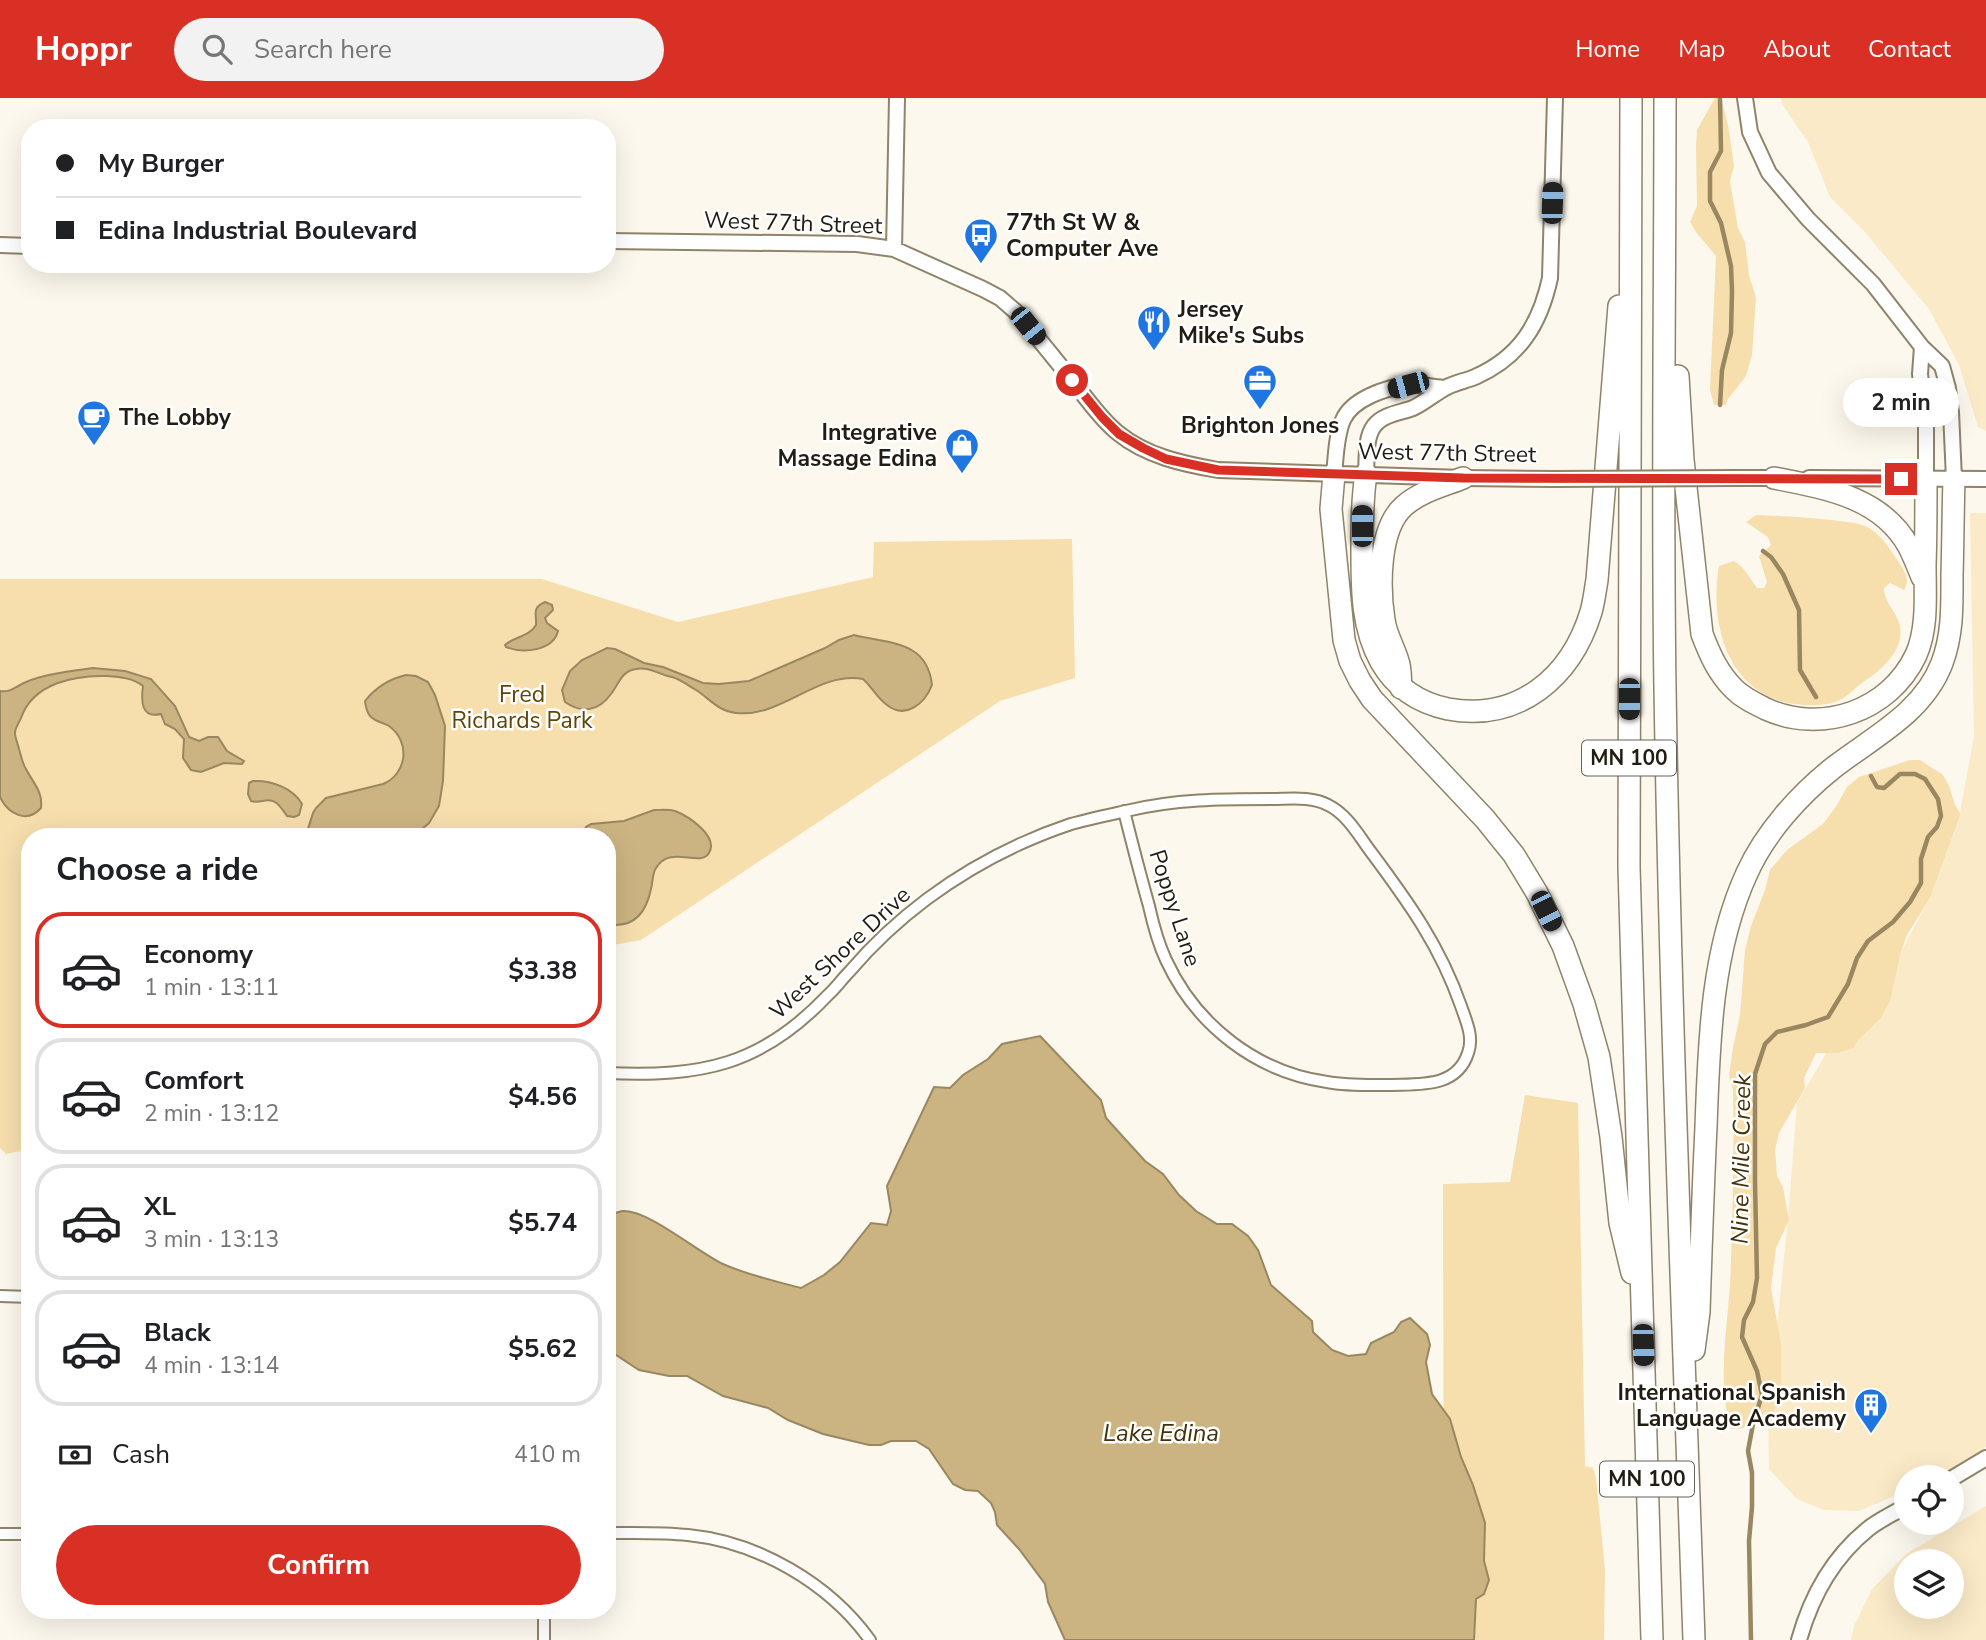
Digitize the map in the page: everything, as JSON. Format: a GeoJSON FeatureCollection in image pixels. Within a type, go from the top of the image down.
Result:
{"type":"FeatureCollection","features":[{"type":"Feature","properties":{"kind":"highway","name":"MN 100"},"geometry":{"type":"LineString","coordinates":[[1631,98],[1629,867],[1652,1640]]}},
{"type":"Feature","properties":{"kind":"highway","name":"MN 100"},"geometry":{"type":"LineString","coordinates":[[1665,98],[1665,706],[1672,1038],[1694,1640]]}},
{"type":"Feature","properties":{"kind":"highway"},"geometry":{"type":"LineString","coordinates":[[1665,137],[1683,460],[1702,634],[1711,658],[1736,690],[1752,702],[1773,712],[1792,718],[1826,719],[1846,715],[1880,699],[1903,674],[1915,656],[1922,636],[1926,480]]}},
{"type":"Feature","properties":{"kind":"highway"},"geometry":{"type":"LineString","coordinates":[[1366,474],[1362,503],[1362,594],[1365,617],[1371,641],[1381,661],[1401,688],[1437,707],[1470,712],[1495,710],[1517,704],[1538,692],[1560,669],[1578,643],[1591,611],[1597,580],[1614,353],[1631,196]]}},
{"type":"Feature","properties":{"kind":"highway"},"geometry":{"type":"LineString","coordinates":[[1334,474],[1331,509],[1340,616],[1350,661],[1372,699],[1485,819],[1514,855],[1537,893],[1563,946],[1584,1004],[1598,1057],[1611,1138],[1620,1223],[1642,1319]]}},
{"type":"Feature","properties":{"kind":"highway"},"geometry":{"type":"LineString","coordinates":[[1401,688],[1399,663],[1384,621],[1382,597],[1386,536],[1394,517],[1405,505],[1422,494],[1463,478]]}},
{"type":"Feature","properties":{"kind":"highway"},"geometry":{"type":"LineString","coordinates":[[1774,478],[1828,488],[1853,497],[1888,521],[1908,545],[1925,584]]}},
{"type":"Feature","properties":{"kind":"highway"},"geometry":{"type":"LineString","coordinates":[[1686,1422],[1699,1312],[1708,1066],[1720,962],[1733,909],[1747,872],[1788,811],[1834,767],[1895,724],[1933,683],[1942,664],[1951,628],[1954,479]]}},
{"type":"Feature","properties":{"kind":"street"},"geometry":{"type":"LineString","coordinates":[[894,250],[897,98]]}},
{"type":"Feature","properties":{"kind":"street"},"geometry":{"type":"LineString","coordinates":[[1366,474],[1370,434],[1378,422],[1394,413],[1413,408],[1445,388],[1474,377],[1508,357],[1524,341],[1535,323],[1545,302],[1551,256],[1555,98]]}},
{"type":"Feature","properties":{"kind":"street"},"geometry":{"type":"LineString","coordinates":[[1745,98],[1750,132],[1769,173],[1808,219],[1873,284],[1922,347],[1942,366],[1948,388],[1954,479]]}},
{"type":"Feature","properties":{"kind":"street","name":"West 77th Street"},"geometry":{"type":"LineString","coordinates":[[616,241],[856,244],[894,250],[983,289],[1008,305],[1119,434],[1166,459],[1218,470],[1463,478],[1986,480]]}},
{"type":"Feature","properties":{"kind":"street"},"geometry":{"type":"LineString","coordinates":[[0,245],[21,246]]}},
{"type":"Feature","properties":{"kind":"street"},"geometry":{"type":"LineString","coordinates":[[1922,347],[1920,373],[1926,422],[1926,480]]}},
{"type":"Feature","properties":{"kind":"street"},"geometry":{"type":"LineString","coordinates":[[1334,474],[1340,426],[1348,411],[1356,404],[1374,394],[1408,385],[1445,388]]}},
{"type":"Feature","properties":{"kind":"street","name":"West Shore Drive"},"geometry":{"type":"LineString","coordinates":[[616,1073],[678,1073],[711,1068],[745,1056],[776,1041],[803,1020],[888,931],[929,897],[974,867],[1022,843],[1072,824],[1160,803],[1196,800],[1309,799],[1327,804],[1343,815],[1431,936],[1451,979],[1466,1023]]}},
{"type":"Feature","properties":{"kind":"street","name":"Poppy Lane"},"geometry":{"type":"LineString","coordinates":[[1124,811],[1164,956],[1180,988],[1202,1017],[1229,1041],[1259,1061],[1293,1074],[1326,1082],[1362,1085],[1427,1084],[1454,1075],[1463,1064],[1470,1044],[1466,1023]]}},
{"type":"Feature","properties":{"kind":"street"},"geometry":{"type":"LineString","coordinates":[[0,1297],[21,1297]]}},
{"type":"Feature","properties":{"kind":"street"},"geometry":{"type":"LineString","coordinates":[[1964,1471],[1986,1458]]}},
{"type":"Feature","properties":{"kind":"street"},"geometry":{"type":"LineString","coordinates":[[1799,1640],[1807,1612],[1822,1581],[1843,1552],[1869,1528],[1894,1513]]}},
{"type":"Feature","properties":{"kind":"street"},"geometry":{"type":"LineString","coordinates":[[616,1533],[689,1535],[728,1542],[764,1556],[831,1597],[870,1640]]}},
{"type":"Feature","properties":{"kind":"street"},"geometry":{"type":"LineString","coordinates":[[0,1534],[21,1534]]}},
{"type":"Feature","properties":{"kind":"street"},"geometry":{"type":"LineString","coordinates":[[544,1619],[544,1640]]}},
{"type":"Feature","properties":{"kind":"shaded area"},"geometry":{"type":"Polygon","coordinates":[[[1781,98],[1986,98],[1986,431],[1978,427],[1959,365],[1929,309],[1865,232],[1830,197],[1808,142],[1782,104],[1781,98]]]}},
{"type":"Feature","properties":{"kind":"shaded area"},"geometry":{"type":"Polygon","coordinates":[[[1970,513],[1986,513],[1986,1447],[1960,1465],[1894,1465],[1894,1496],[1859,1511],[1824,1510],[1797,1499],[1769,1469],[1768,1417],[1797,1103],[1827,1052],[1856,1044],[1930,898],[1958,823],[1974,736],[1970,513]]]}},
{"type":"Feature","properties":{"kind":"shaded area"},"geometry":{"type":"Polygon","coordinates":[[[1986,1506],[1986,1640],[1851,1640],[1854,1626],[1872,1589],[1894,1566],[1894,1619],[1964,1619],[1964,1549],[1914,1549],[1938,1535],[1964,1535],[1964,1519],[1986,1506]]]}},
{"type":"Feature","properties":{"kind":"green space"},"geometry":{"type":"Polygon","coordinates":[[[1715,98],[1721,98],[1728,125],[1734,166],[1730,181],[1738,228],[1745,242],[1749,275],[1756,298],[1752,355],[1746,376],[1726,405],[1714,405],[1710,390],[1716,256],[1690,222],[1697,206],[1697,130],[1715,98]]]}},
{"type":"Feature","properties":{"kind":"green space"},"geometry":{"type":"Polygon","coordinates":[[[1756,515],[1822,519],[1865,526],[1882,539],[1904,572],[1907,582],[1904,590],[1890,583],[1884,588],[1887,601],[1899,623],[1900,638],[1895,651],[1881,668],[1838,701],[1806,705],[1772,698],[1753,687],[1738,671],[1728,653],[1717,610],[1719,566],[1734,561],[1743,568],[1757,588],[1764,588],[1767,582],[1759,556],[1771,545],[1768,537],[1746,522],[1756,515]]]}},
{"type":"Feature","properties":{"kind":"green space","name":"Fred Richards Park"},"geometry":{"type":"Polygon","coordinates":[[[1072,539],[1075,678],[1000,701],[641,940],[616,944],[616,828],[21,828],[21,1151],[6,1154],[0,1148],[0,579],[542,579],[678,622],[873,577],[874,542],[1072,539]]]}},
{"type":"Feature","properties":{"kind":"green space"},"geometry":{"type":"Polygon","coordinates":[[[1910,760],[1920,760],[1943,775],[1960,813],[1959,819],[1930,898],[1907,935],[1890,1001],[1880,1019],[1853,1048],[1839,1053],[1816,1053],[1804,1078],[1805,1088],[1779,1133],[1775,1150],[1777,1176],[1783,1187],[1789,1220],[1776,1248],[1771,1288],[1781,1344],[1781,1397],[1774,1411],[1762,1423],[1731,1429],[1724,1375],[1733,1187],[1733,1090],[1729,1075],[1740,1015],[1745,950],[1751,926],[1770,870],[1787,850],[1823,824],[1847,787],[1859,777],[1910,760]]]}},
{"type":"Feature","properties":{"kind":"green space"},"geometry":{"type":"Polygon","coordinates":[[[1525,1095],[1578,1103],[1585,1466],[1593,1468],[1596,1478],[1605,1570],[1604,1640],[1444,1640],[1443,1184],[1510,1182],[1525,1095]]]}},
{"type":"Feature","properties":{"kind":"water"},"geometry":{"type":"Polygon","coordinates":[[[545,602],[552,605],[553,610],[545,618],[547,623],[558,631],[555,638],[537,649],[506,647],[509,642],[533,629],[536,625],[536,609],[545,602]]]}},
{"type":"Feature","properties":{"kind":"water"},"geometry":{"type":"Polygon","coordinates":[[[854,635],[904,646],[923,659],[932,685],[925,698],[914,707],[901,711],[883,702],[863,679],[846,678],[815,688],[769,709],[736,713],[719,707],[678,679],[643,669],[627,672],[606,700],[590,709],[578,708],[565,702],[562,690],[570,671],[582,660],[607,648],[703,683],[719,684],[749,681],[854,635]]]}},
{"type":"Feature","properties":{"kind":"water"},"geometry":{"type":"Polygon","coordinates":[[[93,668],[125,671],[151,679],[175,706],[189,737],[199,741],[218,737],[227,751],[244,761],[242,764],[224,763],[201,772],[191,770],[183,758],[184,739],[175,729],[165,724],[161,714],[149,714],[144,708],[143,686],[112,676],[82,677],[45,689],[27,706],[16,727],[15,735],[22,759],[39,792],[41,808],[36,813],[24,816],[13,812],[0,797],[0,691],[10,690],[41,677],[93,668]]]}},
{"type":"Feature","properties":{"kind":"water"},"geometry":{"type":"Polygon","coordinates":[[[406,675],[416,676],[428,682],[435,695],[445,726],[443,781],[439,806],[423,828],[308,828],[313,813],[326,798],[383,784],[397,773],[403,757],[401,740],[389,726],[370,716],[365,701],[383,684],[406,675]]]}},
{"type":"Feature","properties":{"kind":"water"},"geometry":{"type":"Polygon","coordinates":[[[267,782],[287,789],[302,804],[299,815],[287,816],[279,805],[272,801],[251,801],[248,794],[249,783],[267,782]]]}},
{"type":"Feature","properties":{"kind":"water"},"geometry":{"type":"Polygon","coordinates":[[[654,810],[675,811],[701,828],[710,840],[711,847],[705,857],[677,857],[662,861],[655,870],[649,898],[642,912],[625,924],[616,925],[616,828],[586,828],[591,824],[624,821],[654,810]]]}},
{"type":"Feature","properties":{"kind":"water","name":"Lake Edina"},"geometry":{"type":"Polygon","coordinates":[[[1040,1036],[1101,1100],[1106,1118],[1145,1161],[1163,1174],[1179,1195],[1196,1211],[1217,1224],[1232,1224],[1248,1236],[1258,1250],[1271,1285],[1312,1321],[1313,1332],[1332,1350],[1348,1356],[1366,1354],[1371,1343],[1394,1332],[1401,1322],[1410,1318],[1427,1334],[1430,1345],[1426,1362],[1432,1394],[1450,1419],[1485,1523],[1484,1561],[1489,1580],[1484,1594],[1476,1599],[1474,1640],[1065,1640],[1048,1602],[1045,1584],[997,1525],[991,1503],[978,1491],[965,1490],[953,1484],[929,1449],[916,1441],[891,1441],[881,1445],[869,1445],[823,1434],[788,1420],[768,1408],[723,1396],[687,1376],[669,1376],[639,1370],[616,1355],[616,1213],[633,1212],[659,1224],[723,1264],[751,1275],[801,1288],[840,1262],[871,1223],[887,1225],[891,1211],[887,1186],[934,1087],[950,1088],[963,1075],[988,1059],[1002,1044],[1040,1036]]]}},
{"type":"Feature","properties":{"kind":"waterway","name":"Nine Mile Creek"},"geometry":{"type":"LineString","coordinates":[[1720,98],[1721,151],[1710,172],[1710,201],[1721,223],[1731,266],[1732,291],[1731,333],[1722,370],[1720,405]]}},
{"type":"Feature","properties":{"kind":"waterway","name":"Nine Mile Creek"},"geometry":{"type":"LineString","coordinates":[[1763,551],[1783,574],[1799,610],[1800,670],[1816,697]]}},
{"type":"Feature","properties":{"kind":"waterway","name":"Nine Mile Creek"},"geometry":{"type":"LineString","coordinates":[[1751,1640],[1749,1541],[1752,1473],[1748,1451],[1762,1395],[1757,1371],[1742,1337],[1744,1320],[1753,1302],[1757,1278],[1755,1074],[1765,1044],[1777,1032],[1828,1017],[1848,984],[1857,958],[1868,941],[1893,922],[1910,902],[1921,883],[1921,859],[1928,837],[1937,827],[1941,816],[1938,799],[1925,779],[1915,774],[1900,774],[1884,788],[1877,787],[1871,776]]}},
{"type":"Feature","properties":{"kind":"place","name":"77th St W & Computer Ave"},"geometry":{"type":"Point","coordinates":[981,265]}},
{"type":"Feature","properties":{"kind":"place","name":"Jersey Mike's Subs"},"geometry":{"type":"Point","coordinates":[1154,352]}},
{"type":"Feature","properties":{"kind":"place","name":"Brighton Jones"},"geometry":{"type":"Point","coordinates":[1260,411]}},
{"type":"Feature","properties":{"kind":"place","name":"The Lobby"},"geometry":{"type":"Point","coordinates":[94,447]}},
{"type":"Feature","properties":{"kind":"place","name":"Integrative Massage Edina"},"geometry":{"type":"Point","coordinates":[962,475]}},
{"type":"Feature","properties":{"kind":"place","name":"International Spanish Language Academy"},"geometry":{"type":"Point","coordinates":[1871,1435]}},
{"type":"Feature","properties":{"kind":"route"},"geometry":{"type":"LineString","coordinates":[[1072,380],[1119,434],[1166,459],[1218,470],[1463,478],[1901,479]]}}]}
